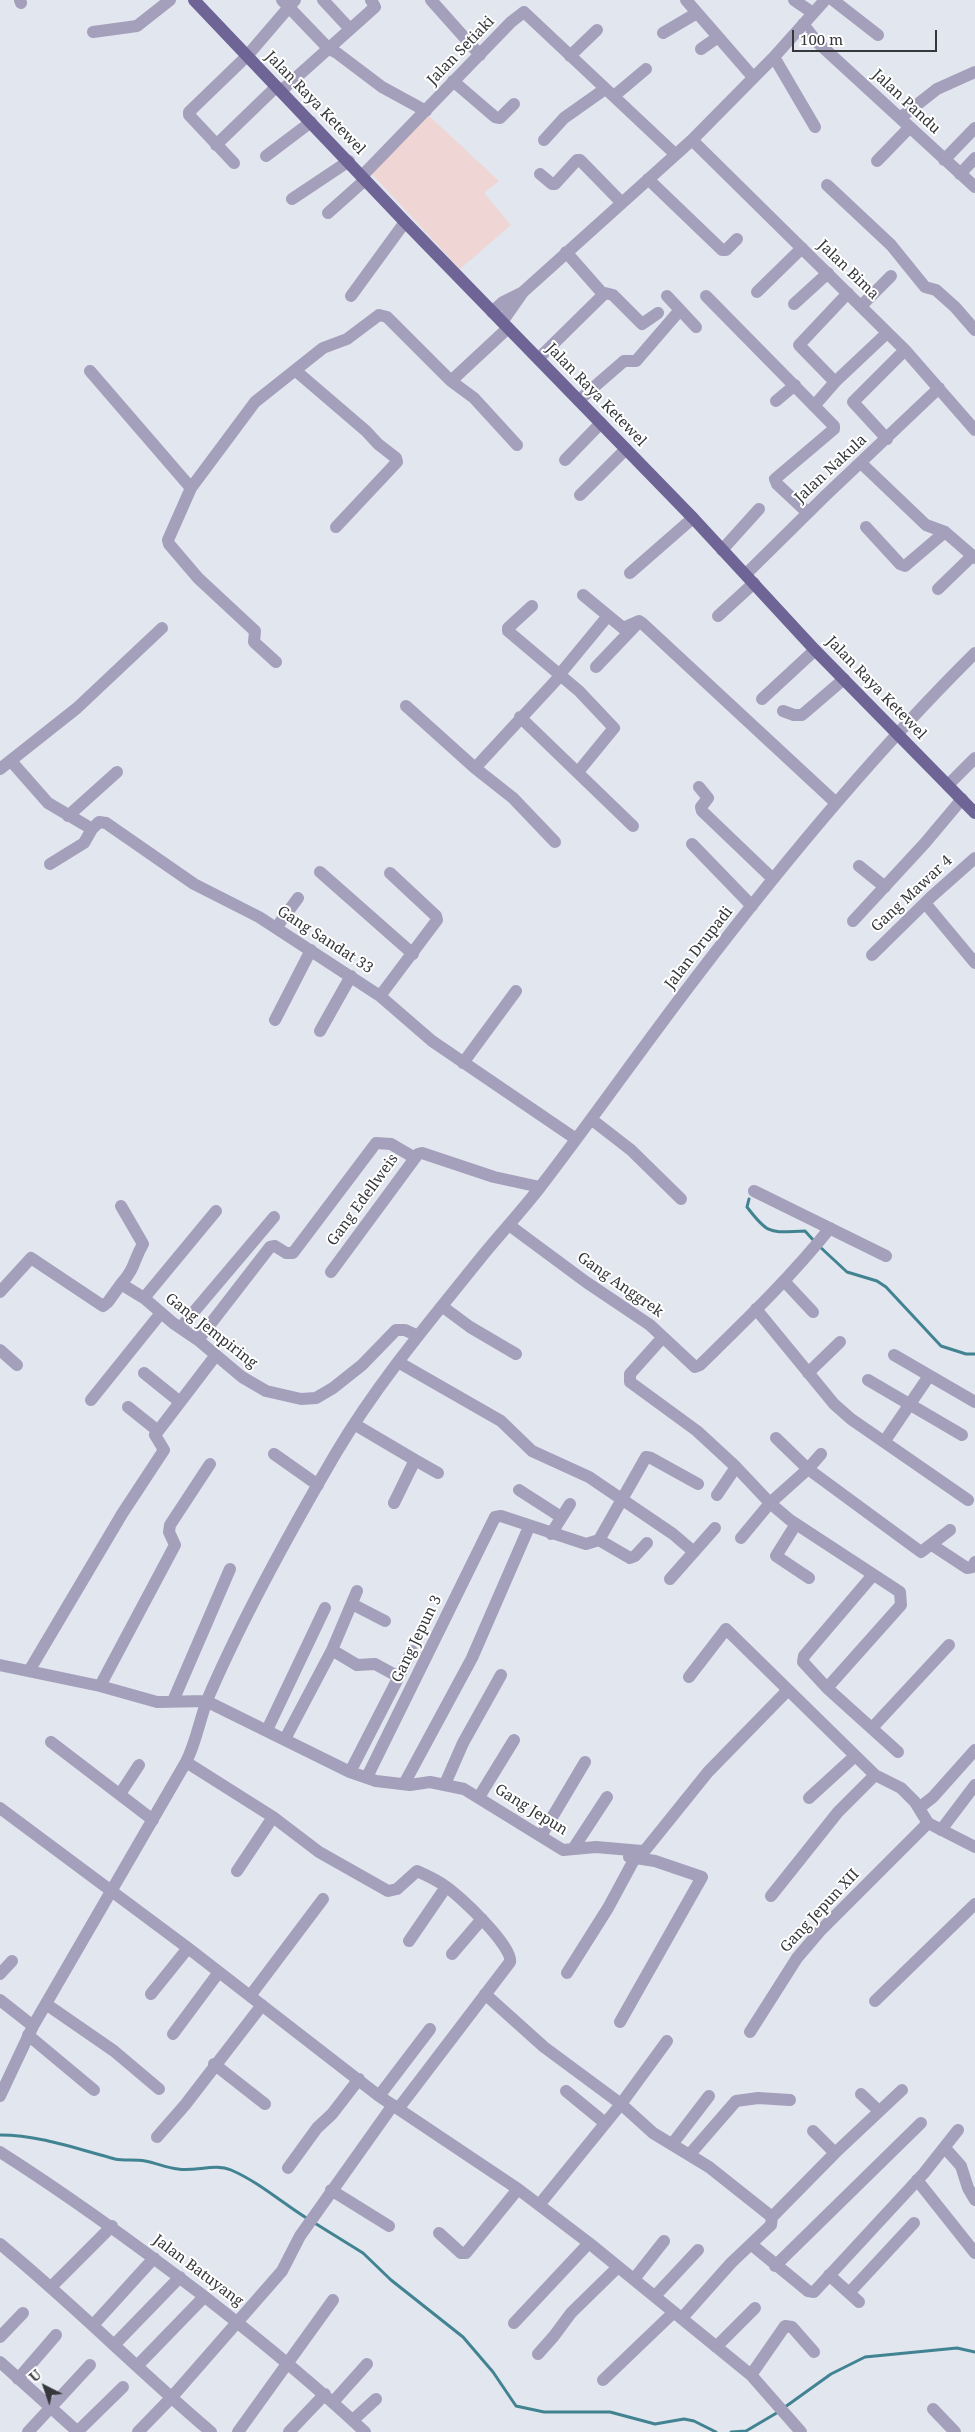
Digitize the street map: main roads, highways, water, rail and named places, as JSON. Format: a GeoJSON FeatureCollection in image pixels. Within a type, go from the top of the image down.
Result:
{"type":"FeatureCollection","features":[{"type":"Feature","properties":{"kind":"main road","name":"Jalan Raya Ketewel"},"geometry":{"type":"LineString","coordinates":[[194,0],[405,222],[693,518],[815,650],[975,813]]}},
{"type":"Feature","properties":{"kind":"waterway"},"geometry":{"type":"LineString","coordinates":[[749,1199],[747,1207],[766,1228],[784,1232],[805,1231],[815,1242]]}},
{"type":"Feature","properties":{"kind":"waterway"},"geometry":{"type":"LineString","coordinates":[[819,1246],[847,1272],[877,1281],[886,1287],[941,1346],[966,1354],[975,1354]]}},
{"type":"Feature","properties":{"kind":"waterway"},"geometry":{"type":"LineString","coordinates":[[0,2135],[29,2137],[115,2159],[145,2161],[185,2170],[212,2167],[225,2168],[251,2180],[308,2219]]}},
{"type":"Feature","properties":{"kind":"waterway"},"geometry":{"type":"LineString","coordinates":[[313,2222],[363,2253],[391,2280],[463,2337],[493,2372],[516,2406],[544,2412],[610,2412],[655,2424],[684,2419],[694,2421],[716,2432]]}},
{"type":"Feature","properties":{"kind":"waterway"},"geometry":{"type":"LineString","coordinates":[[785,2407],[831,2374],[865,2357],[957,2348],[975,2352]]}},
{"type":"Feature","properties":{"kind":"waterway"},"geometry":{"type":"LineString","coordinates":[[731,2432],[746,2431],[780,2411]]}}]}
